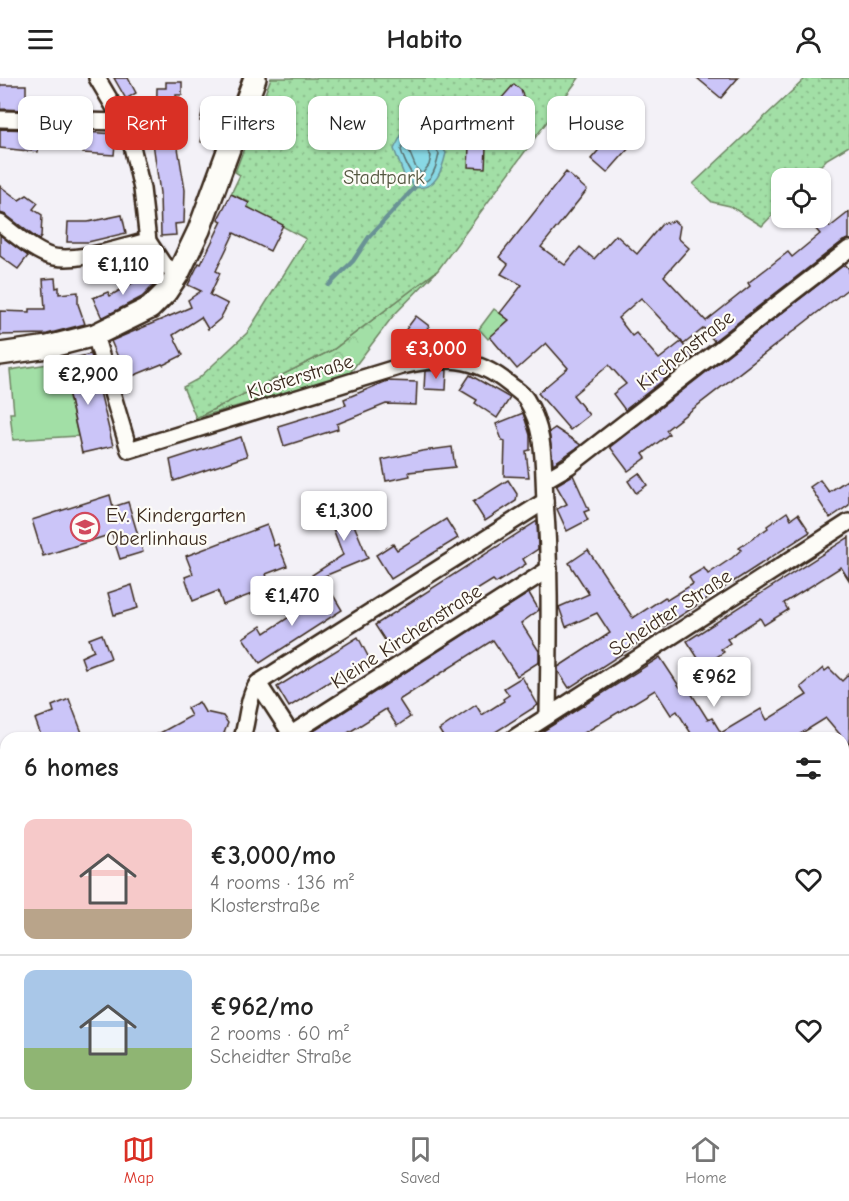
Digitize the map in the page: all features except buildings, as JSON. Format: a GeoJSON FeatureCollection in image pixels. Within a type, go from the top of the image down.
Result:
{"type":"FeatureCollection","features":[{"type":"Feature","properties":{"kind":"main road"},"geometry":{"type":"LineString","coordinates":[[0,354],[48,347],[95,335],[150,308],[166,292],[178,274],[199,230],[255,78]]}},
{"type":"Feature","properties":{"kind":"street"},"geometry":{"type":"LineString","coordinates":[[97,78],[108,96]]}},
{"type":"Feature","properties":{"kind":"street"},"geometry":{"type":"LineString","coordinates":[[0,119],[105,122]]}},
{"type":"Feature","properties":{"kind":"street"},"geometry":{"type":"LineString","coordinates":[[133,150],[142,189],[148,241],[163,264],[178,274]]}},
{"type":"Feature","properties":{"kind":"street"},"geometry":{"type":"LineString","coordinates":[[0,223],[46,255],[61,258],[79,257],[148,241]]}},
{"type":"Feature","properties":{"kind":"street","name":"Kirchenstraße"},"geometry":{"type":"LineString","coordinates":[[545,480],[569,466],[849,249]]}},
{"type":"Feature","properties":{"kind":"street","name":"Klosterstraße"},"geometry":{"type":"LineString","coordinates":[[95,335],[129,450],[430,359],[453,359],[475,365],[501,377],[526,398],[540,430],[549,569],[548,715]]}},
{"type":"Feature","properties":{"kind":"street"},"geometry":{"type":"LineString","coordinates":[[244,732],[248,721],[251,694],[258,683],[545,501]]}},
{"type":"Feature","properties":{"kind":"street","name":"Scheidter Straße"},"geometry":{"type":"LineString","coordinates":[[523,732],[849,522]]}},
{"type":"Feature","properties":{"kind":"street","name":"Kleine Kirchenstraße"},"geometry":{"type":"LineString","coordinates":[[294,732],[549,569]]}},
{"type":"Feature","properties":{"kind":"street"},"geometry":{"type":"LineString","coordinates":[[258,683],[286,732]]}},
{"type":"Feature","properties":{"kind":"green space","name":"Stadtpark"},"geometry":{"type":"Polygon","coordinates":[[[271,78],[579,78],[566,96],[547,96],[547,122],[535,138],[535,96],[399,96],[399,150],[526,150],[438,270],[334,349],[196,418],[183,387],[198,379],[247,333],[306,239],[247,207],[249,202],[231,194],[240,175],[235,172],[243,150],[296,150],[296,96],[264,96],[271,78]]]}},
{"type":"Feature","properties":{"kind":"green space"},"geometry":{"type":"Polygon","coordinates":[[[806,78],[849,78],[849,146],[827,159],[818,168],[771,168],[771,217],[762,226],[730,206],[712,202],[693,184],[806,78]]]}},
{"type":"Feature","properties":{"kind":"green space"},"geometry":{"type":"Polygon","coordinates":[[[438,270],[393,316],[349,374],[196,418],[334,349],[438,270]]]}},
{"type":"Feature","properties":{"kind":"green space"},"geometry":{"type":"Polygon","coordinates":[[[494,309],[509,320],[488,339],[479,329],[494,309]]]}},
{"type":"Feature","properties":{"kind":"green space"},"geometry":{"type":"Polygon","coordinates":[[[61,362],[78,436],[13,440],[10,413],[14,413],[10,370],[61,362]]]}},
{"type":"Feature","properties":{"kind":"water"},"geometry":{"type":"Polygon","coordinates":[[[399,140],[399,150],[444,150],[446,153],[437,178],[428,186],[415,187],[404,175],[394,149],[399,140]]]}},
{"type":"Feature","properties":{"kind":"waterway"},"geometry":{"type":"LineString","coordinates":[[329,285],[353,261],[369,237],[415,187]]}},
{"type":"Feature","properties":{"kind":"place","name":"Ev. Kindergarten Oberlinhaus"},"geometry":{"type":"Point","coordinates":[85,527]}}]}
